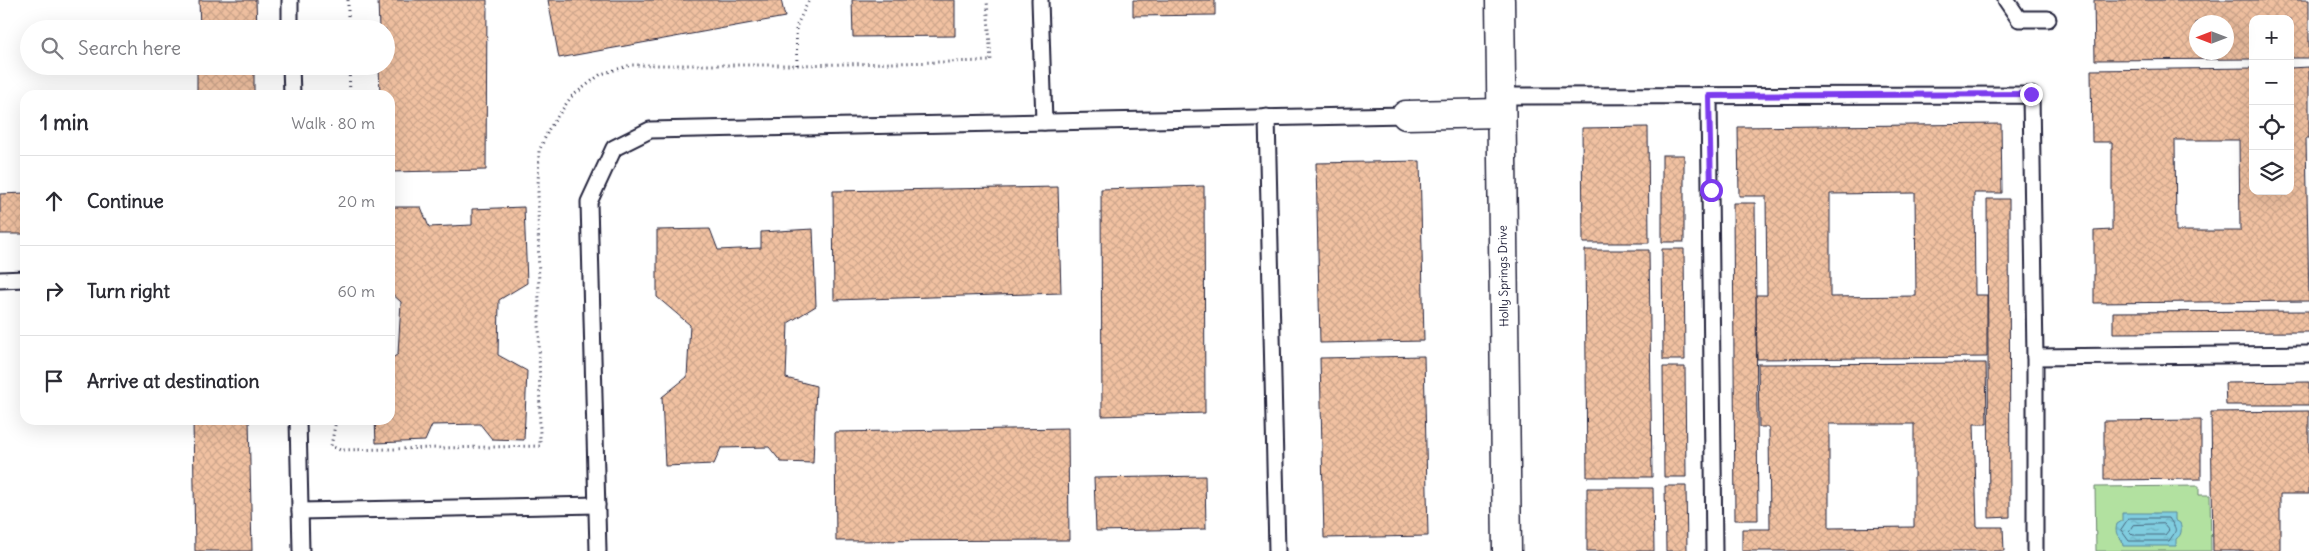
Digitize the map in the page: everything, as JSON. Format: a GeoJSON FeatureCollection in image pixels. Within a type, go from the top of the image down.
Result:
{"type":"FeatureCollection","features":[{"type":"Feature","properties":{"kind":"street","name":"Holly Springs Drive"},"geometry":{"type":"LineString","coordinates":[[1500,0],[1507,551]]}},
{"type":"Feature","properties":{"kind":"street"},"geometry":{"type":"LineString","coordinates":[[1406,115],[1500,104]]}},
{"type":"Feature","properties":{"kind":"lane"},"geometry":{"type":"LineString","coordinates":[[290,0],[290,20]]}},
{"type":"Feature","properties":{"kind":"lane"},"geometry":{"type":"LineString","coordinates":[[1040,0],[1044,122]]}},
{"type":"Feature","properties":{"kind":"lane"},"geometry":{"type":"LineString","coordinates":[[2006,0],[2018,19],[2048,19]]}},
{"type":"Feature","properties":{"kind":"lane"},"geometry":{"type":"LineString","coordinates":[[291,75],[292,90]]}},
{"type":"Feature","properties":{"kind":"lane"},"geometry":{"type":"LineString","coordinates":[[1500,104],[1576,95],[2031,94],[2035,357],[2035,551]]}},
{"type":"Feature","properties":{"kind":"lane"},"geometry":{"type":"LineString","coordinates":[[1709,96],[1714,551]]}},
{"type":"Feature","properties":{"kind":"lane"},"geometry":{"type":"LineString","coordinates":[[598,551],[589,202],[614,148],[650,130],[1406,115]]}},
{"type":"Feature","properties":{"kind":"lane"},"geometry":{"type":"LineString","coordinates":[[1267,117],[1277,551]]}},
{"type":"Feature","properties":{"kind":"lane"},"geometry":{"type":"LineString","coordinates":[[0,280],[20,279]]}},
{"type":"Feature","properties":{"kind":"lane"},"geometry":{"type":"LineString","coordinates":[[2035,357],[2309,354]]}},
{"type":"Feature","properties":{"kind":"lane"},"geometry":{"type":"LineString","coordinates":[[298,425],[301,551]]}},
{"type":"Feature","properties":{"kind":"lane"},"geometry":{"type":"LineString","coordinates":[[300,512],[597,505]]}},
{"type":"Feature","properties":{"kind":"path"},"geometry":{"type":"LineString","coordinates":[[348,0],[348,20]]}},
{"type":"Feature","properties":{"kind":"path"},"geometry":{"type":"LineString","coordinates":[[797,65],[796,27],[809,0]]}},
{"type":"Feature","properties":{"kind":"path"},"geometry":{"type":"LineString","coordinates":[[335,425],[331,446],[340,450],[540,446],[539,151],[548,129],[571,97],[602,74],[631,65],[797,65],[992,60],[987,0]]}},
{"type":"Feature","properties":{"kind":"path"},"geometry":{"type":"LineString","coordinates":[[349,75],[350,90]]}},
{"type":"Feature","properties":{"kind":"green space"},"geometry":{"type":"Polygon","coordinates":[[[2199,486],[2199,495],[2210,495],[2211,551],[2096,551],[2095,487],[2199,486]]]}},
{"type":"Feature","properties":{"kind":"water"},"geometry":{"type":"Polygon","coordinates":[[[2122,513],[2175,513],[2175,520],[2180,523],[2181,530],[2176,539],[2176,546],[2123,546],[2122,540],[2116,531],[2117,524],[2122,521],[2122,513]]]}},
{"type":"Feature","properties":{"kind":"building"},"geometry":{"type":"Polygon","coordinates":[[[199,0],[256,0],[257,20],[200,20],[199,0]]]}},
{"type":"Feature","properties":{"kind":"building"},"geometry":{"type":"Polygon","coordinates":[[[378,0],[487,0],[486,170],[395,172],[395,90],[380,90],[379,75],[395,75],[395,20],[379,20],[378,0]]]}},
{"type":"Feature","properties":{"kind":"building"},"geometry":{"type":"Polygon","coordinates":[[[548,0],[781,0],[785,17],[559,58],[548,0]]]}},
{"type":"Feature","properties":{"kind":"building"},"geometry":{"type":"Polygon","coordinates":[[[852,0],[955,0],[955,36],[853,37],[852,0]]]}},
{"type":"Feature","properties":{"kind":"building"},"geometry":{"type":"Polygon","coordinates":[[[1133,0],[1215,0],[1215,15],[1133,16],[1133,0]]]}},
{"type":"Feature","properties":{"kind":"building"},"geometry":{"type":"Polygon","coordinates":[[[2094,0],[2309,0],[2309,58],[2294,58],[2294,15],[2249,15],[2249,59],[2234,59],[2234,15],[2189,15],[2189,59],[2095,60],[2094,0]]]}},
{"type":"Feature","properties":{"kind":"building"},"geometry":{"type":"Polygon","coordinates":[[[2309,67],[2309,138],[2306,138],[2309,301],[2094,303],[2094,231],[2112,230],[2112,142],[2092,142],[2091,70],[2249,68],[2249,195],[2294,195],[2294,68],[2309,67]],[[2175,140],[2176,231],[2240,231],[2239,140],[2175,140]]]}},
{"type":"Feature","properties":{"kind":"building"},"geometry":{"type":"Polygon","coordinates":[[[197,75],[254,75],[254,90],[197,90],[197,75]]]}},
{"type":"Feature","properties":{"kind":"building"},"geometry":{"type":"Polygon","coordinates":[[[2001,124],[2002,193],[1974,193],[1975,295],[1987,295],[1987,357],[1757,359],[1756,295],[1767,295],[1766,196],[1739,196],[1738,127],[2001,124]],[[1915,193],[1830,194],[1830,297],[1916,296],[1915,193]]]}},
{"type":"Feature","properties":{"kind":"building"},"geometry":{"type":"Polygon","coordinates":[[[1648,127],[1649,243],[1583,243],[1582,128],[1648,127]]]}},
{"type":"Feature","properties":{"kind":"building"},"geometry":{"type":"Polygon","coordinates":[[[1662,155],[1684,155],[1684,242],[1662,242],[1662,155]]]}},
{"type":"Feature","properties":{"kind":"building"},"geometry":{"type":"Polygon","coordinates":[[[1420,161],[1424,341],[1320,343],[1316,163],[1420,161]]]}},
{"type":"Feature","properties":{"kind":"building"},"geometry":{"type":"Polygon","coordinates":[[[1204,186],[1205,413],[1102,416],[1101,189],[1204,186]]]}},
{"type":"Feature","properties":{"kind":"building"},"geometry":{"type":"Polygon","coordinates":[[[1058,187],[1061,293],[834,300],[833,191],[1058,187]]]}},
{"type":"Feature","properties":{"kind":"building"},"geometry":{"type":"Polygon","coordinates":[[[20,193],[20,234],[0,234],[0,194],[20,193]]]}},
{"type":"Feature","properties":{"kind":"building"},"geometry":{"type":"Polygon","coordinates":[[[1987,199],[2009,199],[2010,517],[1989,518],[1987,199]]]}},
{"type":"Feature","properties":{"kind":"building"},"geometry":{"type":"Polygon","coordinates":[[[1733,203],[1755,203],[1758,520],[1735,520],[1733,203]]]}},
{"type":"Feature","properties":{"kind":"building"},"geometry":{"type":"Polygon","coordinates":[[[395,207],[421,207],[429,227],[472,225],[472,209],[524,207],[527,283],[499,300],[498,355],[527,371],[524,440],[492,439],[480,424],[432,425],[425,441],[376,443],[375,425],[395,425],[395,356],[398,354],[401,302],[395,297],[395,207]]]}},
{"type":"Feature","properties":{"kind":"building"},"geometry":{"type":"Polygon","coordinates":[[[710,229],[718,250],[761,248],[761,232],[813,229],[816,306],[788,323],[786,378],[816,386],[813,463],[781,462],[769,447],[721,448],[714,464],[665,466],[662,397],[687,377],[690,325],[657,297],[657,230],[710,229]]]}},
{"type":"Feature","properties":{"kind":"building"},"geometry":{"type":"Polygon","coordinates":[[[1662,249],[1684,249],[1685,360],[1663,360],[1662,249]]]}},
{"type":"Feature","properties":{"kind":"building"},"geometry":{"type":"Polygon","coordinates":[[[1585,250],[1649,250],[1652,477],[1587,477],[1585,250]]]}},
{"type":"Feature","properties":{"kind":"building"},"geometry":{"type":"Polygon","coordinates":[[[2309,311],[2309,332],[2113,333],[2113,312],[2309,311]]]}},
{"type":"Feature","properties":{"kind":"building"},"geometry":{"type":"Polygon","coordinates":[[[1424,356],[1428,536],[1324,538],[1320,358],[1424,356]]]}},
{"type":"Feature","properties":{"kind":"building"},"geometry":{"type":"Polygon","coordinates":[[[1986,363],[1987,424],[1974,424],[1977,527],[2003,527],[2004,551],[1742,551],[1742,529],[1770,529],[1769,427],[1759,427],[1758,364],[1986,363]],[[1829,424],[1829,528],[1914,527],[1914,424],[1829,424]]]}},
{"type":"Feature","properties":{"kind":"building"},"geometry":{"type":"Polygon","coordinates":[[[1663,367],[1685,367],[1686,477],[1664,477],[1663,367]]]}},
{"type":"Feature","properties":{"kind":"building"},"geometry":{"type":"Polygon","coordinates":[[[2309,382],[2309,405],[2226,405],[2225,383],[2309,382]]]}},
{"type":"Feature","properties":{"kind":"building"},"geometry":{"type":"Polygon","coordinates":[[[2309,411],[2309,494],[2280,494],[2280,551],[2213,551],[2211,412],[2309,411]]]}},
{"type":"Feature","properties":{"kind":"building"},"geometry":{"type":"Polygon","coordinates":[[[2201,420],[2201,479],[2104,480],[2104,421],[2201,420]]]}},
{"type":"Feature","properties":{"kind":"building"},"geometry":{"type":"Polygon","coordinates":[[[193,425],[249,425],[252,551],[195,551],[193,425]]]}},
{"type":"Feature","properties":{"kind":"building"},"geometry":{"type":"Polygon","coordinates":[[[1068,428],[1069,540],[836,541],[835,432],[1068,428]]]}},
{"type":"Feature","properties":{"kind":"building"},"geometry":{"type":"Polygon","coordinates":[[[1205,476],[1206,529],[1096,531],[1094,478],[1205,476]]]}},
{"type":"Feature","properties":{"kind":"building"},"geometry":{"type":"Polygon","coordinates":[[[1665,486],[1686,486],[1687,551],[1666,551],[1665,486]]]}},
{"type":"Feature","properties":{"kind":"building"},"geometry":{"type":"Polygon","coordinates":[[[1587,488],[1653,488],[1654,551],[1587,551],[1587,488]]]}},
{"type":"Feature","properties":{"kind":"route"},"geometry":{"type":"LineString","coordinates":[[1711,190],[1709,96],[2031,94]]}}]}
